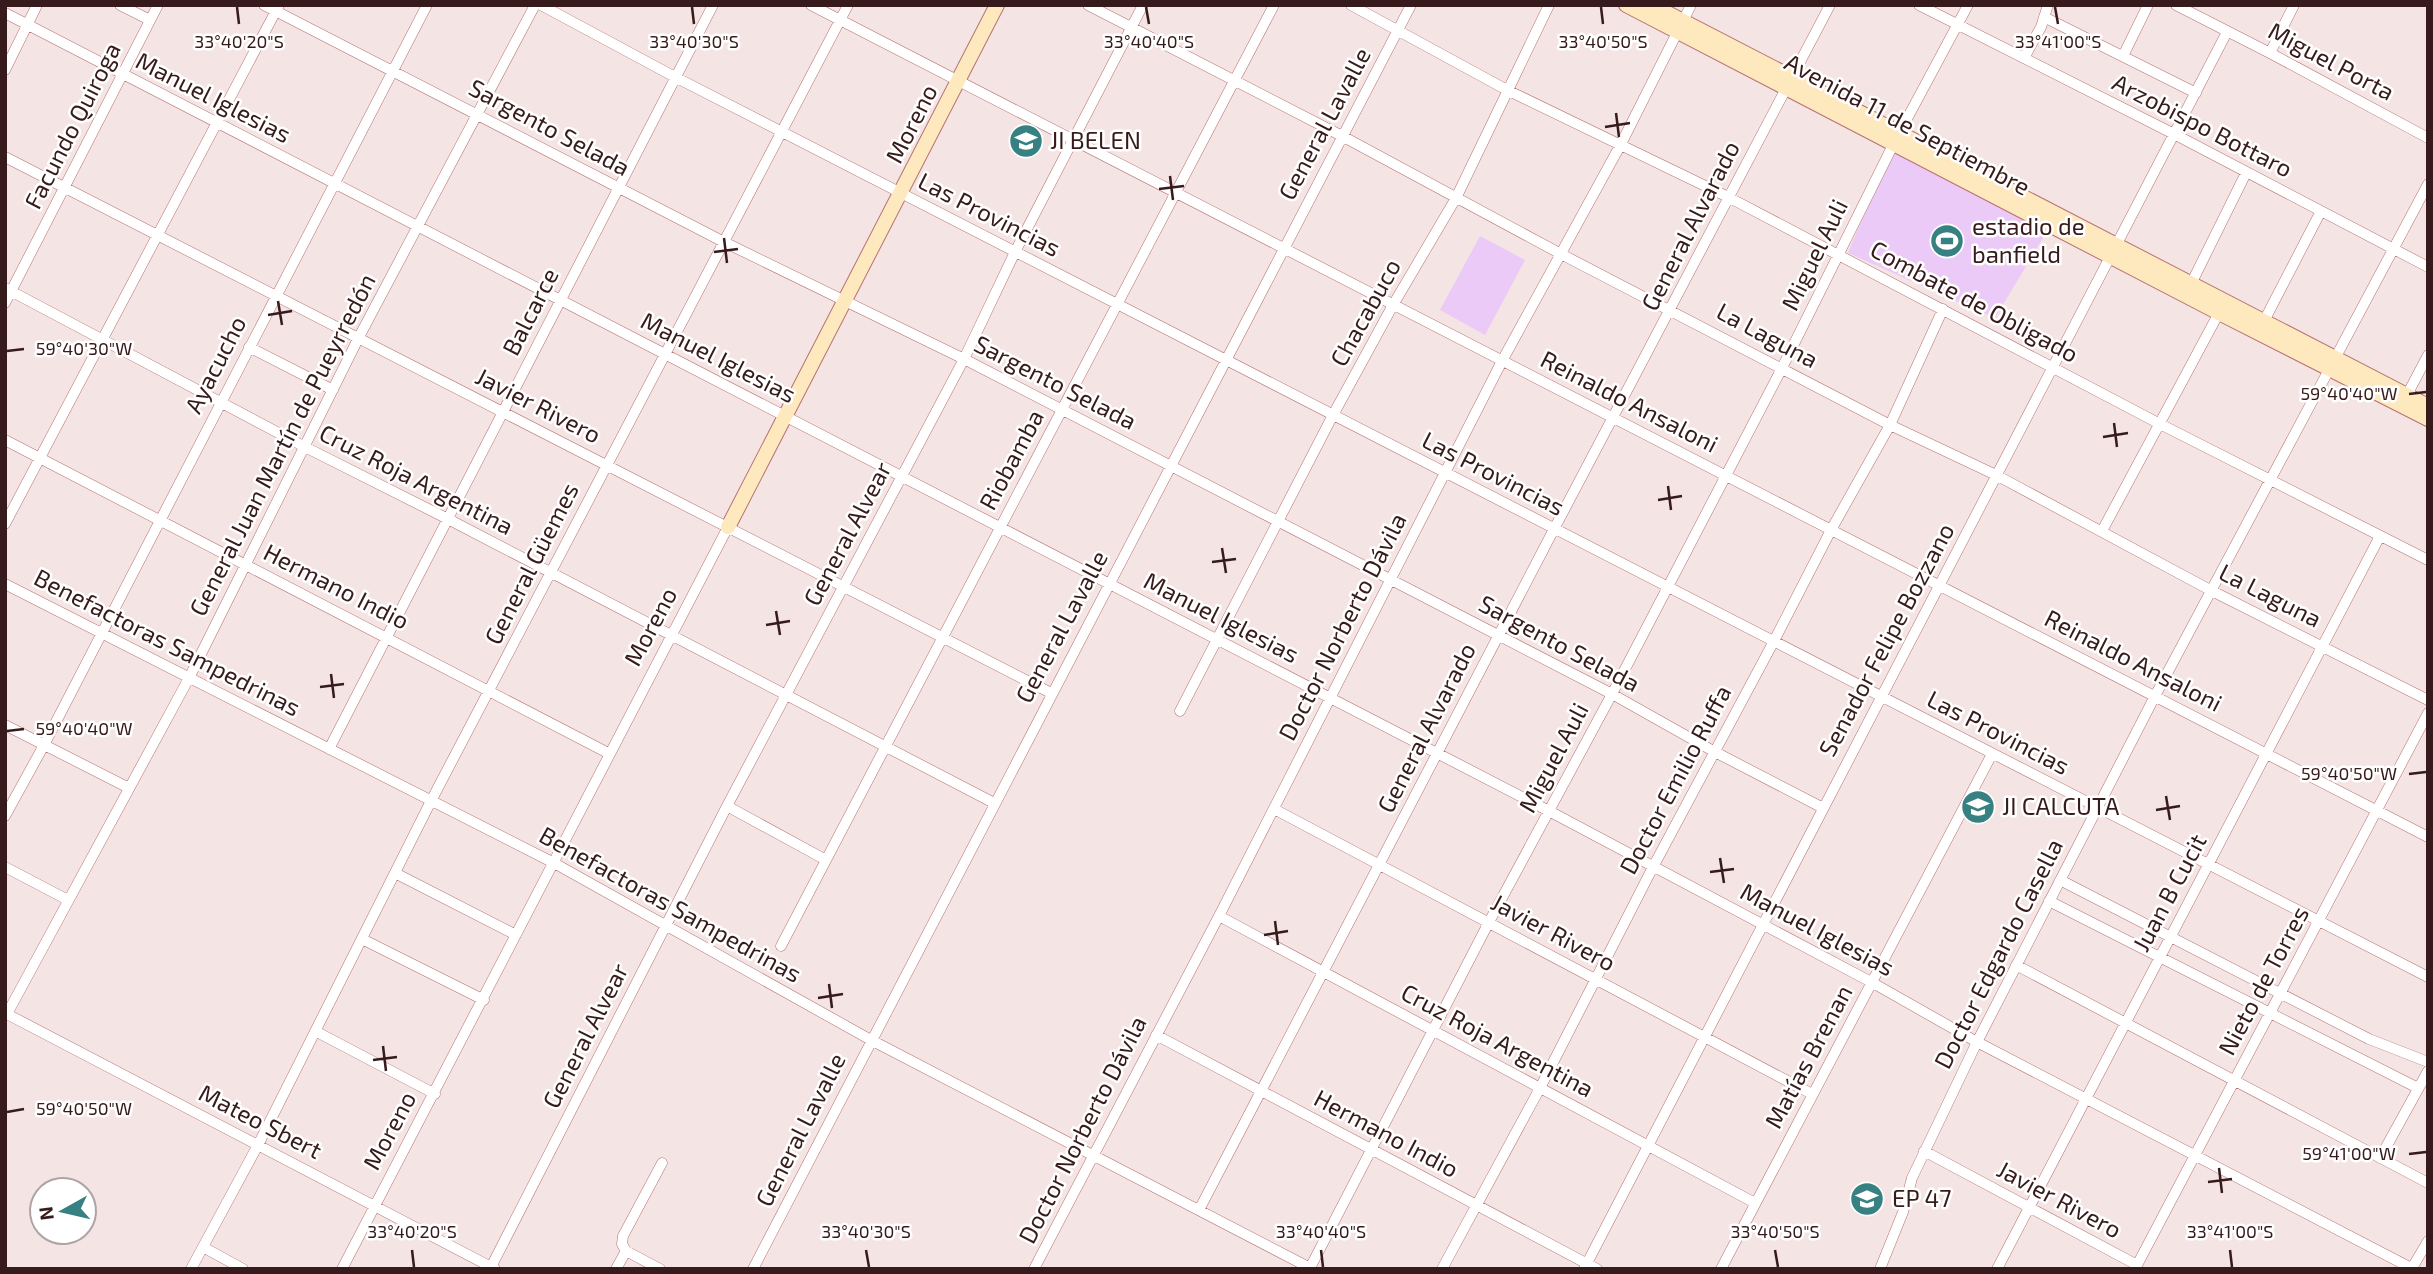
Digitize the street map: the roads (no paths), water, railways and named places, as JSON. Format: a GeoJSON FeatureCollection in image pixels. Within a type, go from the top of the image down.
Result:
{"type":"FeatureCollection","features":[{"type":"Feature","properties":{"kind":"main road","name":"Moreno"},"geometry":{"type":"LineString","coordinates":[[728,527],[997,5]]}},
{"type":"Feature","properties":{"kind":"main road","name":"Avenida 11 de Septiembre"},"geometry":{"type":"LineString","coordinates":[[1626,5],[1680,26],[2222,308],[2333,364],[2428,406]]}},
{"type":"Feature","properties":{"kind":"main road","name":"Avenida 11 de Septiembre"},"geometry":{"type":"LineString","coordinates":[[1652,5],[1680,26]]}},
{"type":"Feature","properties":{"kind":"main road","name":"Avenida 11 de Septiembre"},"geometry":{"type":"LineString","coordinates":[[2114,252],[2191,284],[2222,308],[2263,321],[2428,419]]}},
{"type":"Feature","properties":{"kind":"street"},"geometry":{"type":"LineString","coordinates":[[5,71],[37,5]]}},
{"type":"Feature","properties":{"kind":"street"},"geometry":{"type":"LineString","coordinates":[[120,5],[150,20]]}},
{"type":"Feature","properties":{"kind":"street","name":"Facundo Quiroga"},"geometry":{"type":"LineString","coordinates":[[5,303],[8,290],[66,188],[158,5]]}},
{"type":"Feature","properties":{"kind":"street","name":"Sargento Selada"},"geometry":{"type":"LineString","coordinates":[[264,5],[278,8],[619,189],[964,359],[1612,694],[1823,808]]}},
{"type":"Feature","properties":{"kind":"street","name":"Ayacucho"},"geometry":{"type":"LineString","coordinates":[[5,816],[427,5]]}},
{"type":"Feature","properties":{"kind":"street","name":"General Juan Martín de Pueyrredón"},"geometry":{"type":"LineString","coordinates":[[6,1013],[189,678],[359,337],[535,5]]}},
{"type":"Feature","properties":{"kind":"street","name":"Las Provincias"},"geometry":{"type":"LineString","coordinates":[[541,5],[782,132],[2427,976]]}},
{"type":"Feature","properties":{"kind":"street","name":"Balcarce"},"geometry":{"type":"LineString","coordinates":[[329,749],[713,5]]}},
{"type":"Feature","properties":{"kind":"street","name":"Reinaldo Ansaloni"},"geometry":{"type":"LineString","coordinates":[[811,5],[2428,837]]}},
{"type":"Feature","properties":{"kind":"street","name":"General Güemes"},"geometry":{"type":"LineString","coordinates":[[191,1269],[258,1144],[431,801],[848,5]]}},
{"type":"Feature","properties":{"kind":"street","name":"La Laguna"},"geometry":{"type":"LineString","coordinates":[[1088,5],[1342,136],[1561,254],[1891,425],[1996,475],[2212,590],[2428,700]]}},
{"type":"Feature","properties":{"kind":"street","name":"General Alvear"},"geometry":{"type":"LineString","coordinates":[[492,1268],[727,806],[964,359],[1015,251],[1143,5]]}},
{"type":"Feature","properties":{"kind":"street","name":"Riobamba"},"geometry":{"type":"LineString","coordinates":[[781,946],[1274,5]]}},
{"type":"Feature","properties":{"kind":"street","name":"Combate de Obligado"},"geometry":{"type":"LineString","coordinates":[[1351,5],[1507,90],[1728,197],[2160,424],[2428,560]]}},
{"type":"Feature","properties":{"kind":"street","name":"General Lavalle"},"geometry":{"type":"LineString","coordinates":[[753,1269],[1411,5]]}},
{"type":"Feature","properties":{"kind":"street","name":"Chacabuco"},"geometry":{"type":"LineString","coordinates":[[1180,710],[1333,415],[1456,198],[1549,5]]}},
{"type":"Feature","properties":{"kind":"street","name":"Doctor Norberto Dávila"},"geometry":{"type":"LineString","coordinates":[[1034,1269],[1219,916],[1502,361],[1621,144],[1691,5]]}},
{"type":"Feature","properties":{"kind":"street","name":"General Alvarado"},"geometry":{"type":"LineString","coordinates":[[1199,1210],[1830,5]]}},
{"type":"Feature","properties":{"kind":"street","name":"Arzobispo Bottaro"},"geometry":{"type":"LineString","coordinates":[[1919,5],[2428,267]]}},
{"type":"Feature","properties":{"kind":"street","name":"Miguel Auli"},"geometry":{"type":"LineString","coordinates":[[1311,1268],[1489,922],[1669,586],[1897,138],[1968,5]]}},
{"type":"Feature","properties":{"kind":"street"},"geometry":{"type":"LineString","coordinates":[[2024,58],[2041,27],[2048,5]]}},
{"type":"Feature","properties":{"kind":"street"},"geometry":{"type":"LineString","coordinates":[[2123,55],[2148,5]]}},
{"type":"Feature","properties":{"kind":"street","name":"Miguel Porta"},"geometry":{"type":"LineString","coordinates":[[2176,5],[2428,138]]}},
{"type":"Feature","properties":{"kind":"street"},"geometry":{"type":"LineString","coordinates":[[2270,53],[2294,5]]}},
{"type":"Feature","properties":{"kind":"street"},"geometry":{"type":"LineString","coordinates":[[5,524],[278,8]]}},
{"type":"Feature","properties":{"kind":"street","name":"Manuel Iglesias"},"geometry":{"type":"LineString","coordinates":[[5,13],[1549,811],[1977,1042],[2413,1269]]}},
{"type":"Feature","properties":{"kind":"street"},"geometry":{"type":"LineString","coordinates":[[2044,17],[2196,93]]}},
{"type":"Feature","properties":{"kind":"street","name":"Senador Felipe Bozzano"},"geometry":{"type":"LineString","coordinates":[[1585,1266],[2227,32]]}},
{"type":"Feature","properties":{"kind":"street","name":"Javier Rivero"},"geometry":{"type":"LineString","coordinates":[[5,157],[1051,693]]}},
{"type":"Feature","properties":{"kind":"street"},"geometry":{"type":"LineString","coordinates":[[2191,284],[2246,173]]}},
{"type":"Feature","properties":{"kind":"street","name":"Doctor Edgardo Casella"},"geometry":{"type":"LineString","coordinates":[[1880,1269],[1903,1212],[1912,1178],[1977,1042],[2155,696],[2428,184]]}},
{"type":"Feature","properties":{"kind":"street"},"geometry":{"type":"LineString","coordinates":[[2263,321],[2320,211]]}},
{"type":"Feature","properties":{"kind":"street","name":"Cruz Roja Argentina"},"geometry":{"type":"LineString","coordinates":[[8,290],[305,447],[994,803]]}},
{"type":"Feature","properties":{"kind":"street"},"geometry":{"type":"LineString","coordinates":[[2102,531],[2222,308]]}},
{"type":"Feature","properties":{"kind":"street","name":"Doctor Emilio Ruffa"},"geometry":{"type":"LineString","coordinates":[[1442,1269],[1540,1088],[1831,530],[1891,425],[1944,309]]}},
{"type":"Feature","properties":{"kind":"street"},"geometry":{"type":"LineString","coordinates":[[249,347],[333,390]]}},
{"type":"Feature","properties":{"kind":"street"},"geometry":{"type":"LineString","coordinates":[[2407,395],[2428,355]]}},
{"type":"Feature","properties":{"kind":"street","name":"Hermano Indio"},"geometry":{"type":"LineString","coordinates":[[5,440],[610,754]]}},
{"type":"Feature","properties":{"kind":"street","name":"Moreno"},"geometry":{"type":"LineString","coordinates":[[342,1269],[728,527]]}},
{"type":"Feature","properties":{"kind":"street","name":"Juan B Cucit"},"geometry":{"type":"LineString","coordinates":[[1997,1269],[2380,536]]}},
{"type":"Feature","properties":{"kind":"street","name":"Benefactoras Sampedrinas"},"geometry":{"type":"LineString","coordinates":[[5,584],[554,863],[871,1040],[1311,1268]]}},
{"type":"Feature","properties":{"kind":"street","name":"Nieto de Torres"},"geometry":{"type":"LineString","coordinates":[[2136,1267],[2428,713]]}},
{"type":"Feature","properties":{"kind":"street"},"geometry":{"type":"LineString","coordinates":[[5,725],[129,788]]}},
{"type":"Feature","properties":{"kind":"street","name":"Matías Brenan"},"geometry":{"type":"LineString","coordinates":[[1721,1269],[1992,754]]}},
{"type":"Feature","properties":{"kind":"street"},"geometry":{"type":"LineString","coordinates":[[727,806],[825,860]]}},
{"type":"Feature","properties":{"kind":"street","name":"Javier Rivero"},"geometry":{"type":"LineString","coordinates":[[1274,809],[1812,1094]]}},
{"type":"Feature","properties":{"kind":"street"},"geometry":{"type":"LineString","coordinates":[[5,867],[68,900]]}},
{"type":"Feature","properties":{"kind":"street"},"geometry":{"type":"LineString","coordinates":[[395,873],[516,935]]}},
{"type":"Feature","properties":{"kind":"street"},"geometry":{"type":"LineString","coordinates":[[2060,880],[2369,1039],[2428,1062]]}},
{"type":"Feature","properties":{"kind":"street"},"geometry":{"type":"LineString","coordinates":[[2049,901],[2418,1088]]}},
{"type":"Feature","properties":{"kind":"street","name":"Cruz Roja Argentina"},"geometry":{"type":"LineString","coordinates":[[1219,916],[1755,1203]]}},
{"type":"Feature","properties":{"kind":"street"},"geometry":{"type":"LineString","coordinates":[[362,939],[484,1000]]}},
{"type":"Feature","properties":{"kind":"street"},"geometry":{"type":"LineString","coordinates":[[2016,965],[2428,1183]]}},
{"type":"Feature","properties":{"kind":"street","name":"Mateo Sbert"},"geometry":{"type":"LineString","coordinates":[[6,1013],[492,1268]]}},
{"type":"Feature","properties":{"kind":"street"},"geometry":{"type":"LineString","coordinates":[[315,1031],[435,1094]]}},
{"type":"Feature","properties":{"kind":"street","name":"Hermano Indio"},"geometry":{"type":"LineString","coordinates":[[1156,1035],[1585,1266],[1597,1269]]}},
{"type":"Feature","properties":{"kind":"street"},"geometry":{"type":"LineString","coordinates":[[2380,1158],[2428,1071]]}},
{"type":"Feature","properties":{"kind":"street","name":"Javier Rivero"},"geometry":{"type":"LineString","coordinates":[[1924,1151],[2136,1267]]}},
{"type":"Feature","properties":{"kind":"street"},"geometry":{"type":"LineString","coordinates":[[660,1269],[626,1251],[622,1244],[623,1236],[662,1163]]}},
{"type":"Feature","properties":{"kind":"street"},"geometry":{"type":"LineString","coordinates":[[2413,1269],[2428,1241]]}},
{"type":"Feature","properties":{"kind":"street"},"geometry":{"type":"LineString","coordinates":[[203,1247],[243,1269]]}},
{"type":"Feature","properties":{"kind":"street"},"geometry":{"type":"LineString","coordinates":[[616,1269],[626,1251]]}},
{"type":"Feature","properties":{"kind":"place","name":"JI BELEN"},"geometry":{"type":"Point","coordinates":[1026,141]}},
{"type":"Feature","properties":{"kind":"place","name":"estadio de banfield"},"geometry":{"type":"Point","coordinates":[1947,241]}},
{"type":"Feature","properties":{"kind":"place","name":"JI CALCUTA"},"geometry":{"type":"Point","coordinates":[1978,807]}},
{"type":"Feature","properties":{"kind":"place","name":"EP 47"},"geometry":{"type":"Point","coordinates":[1867,1199]}}]}
